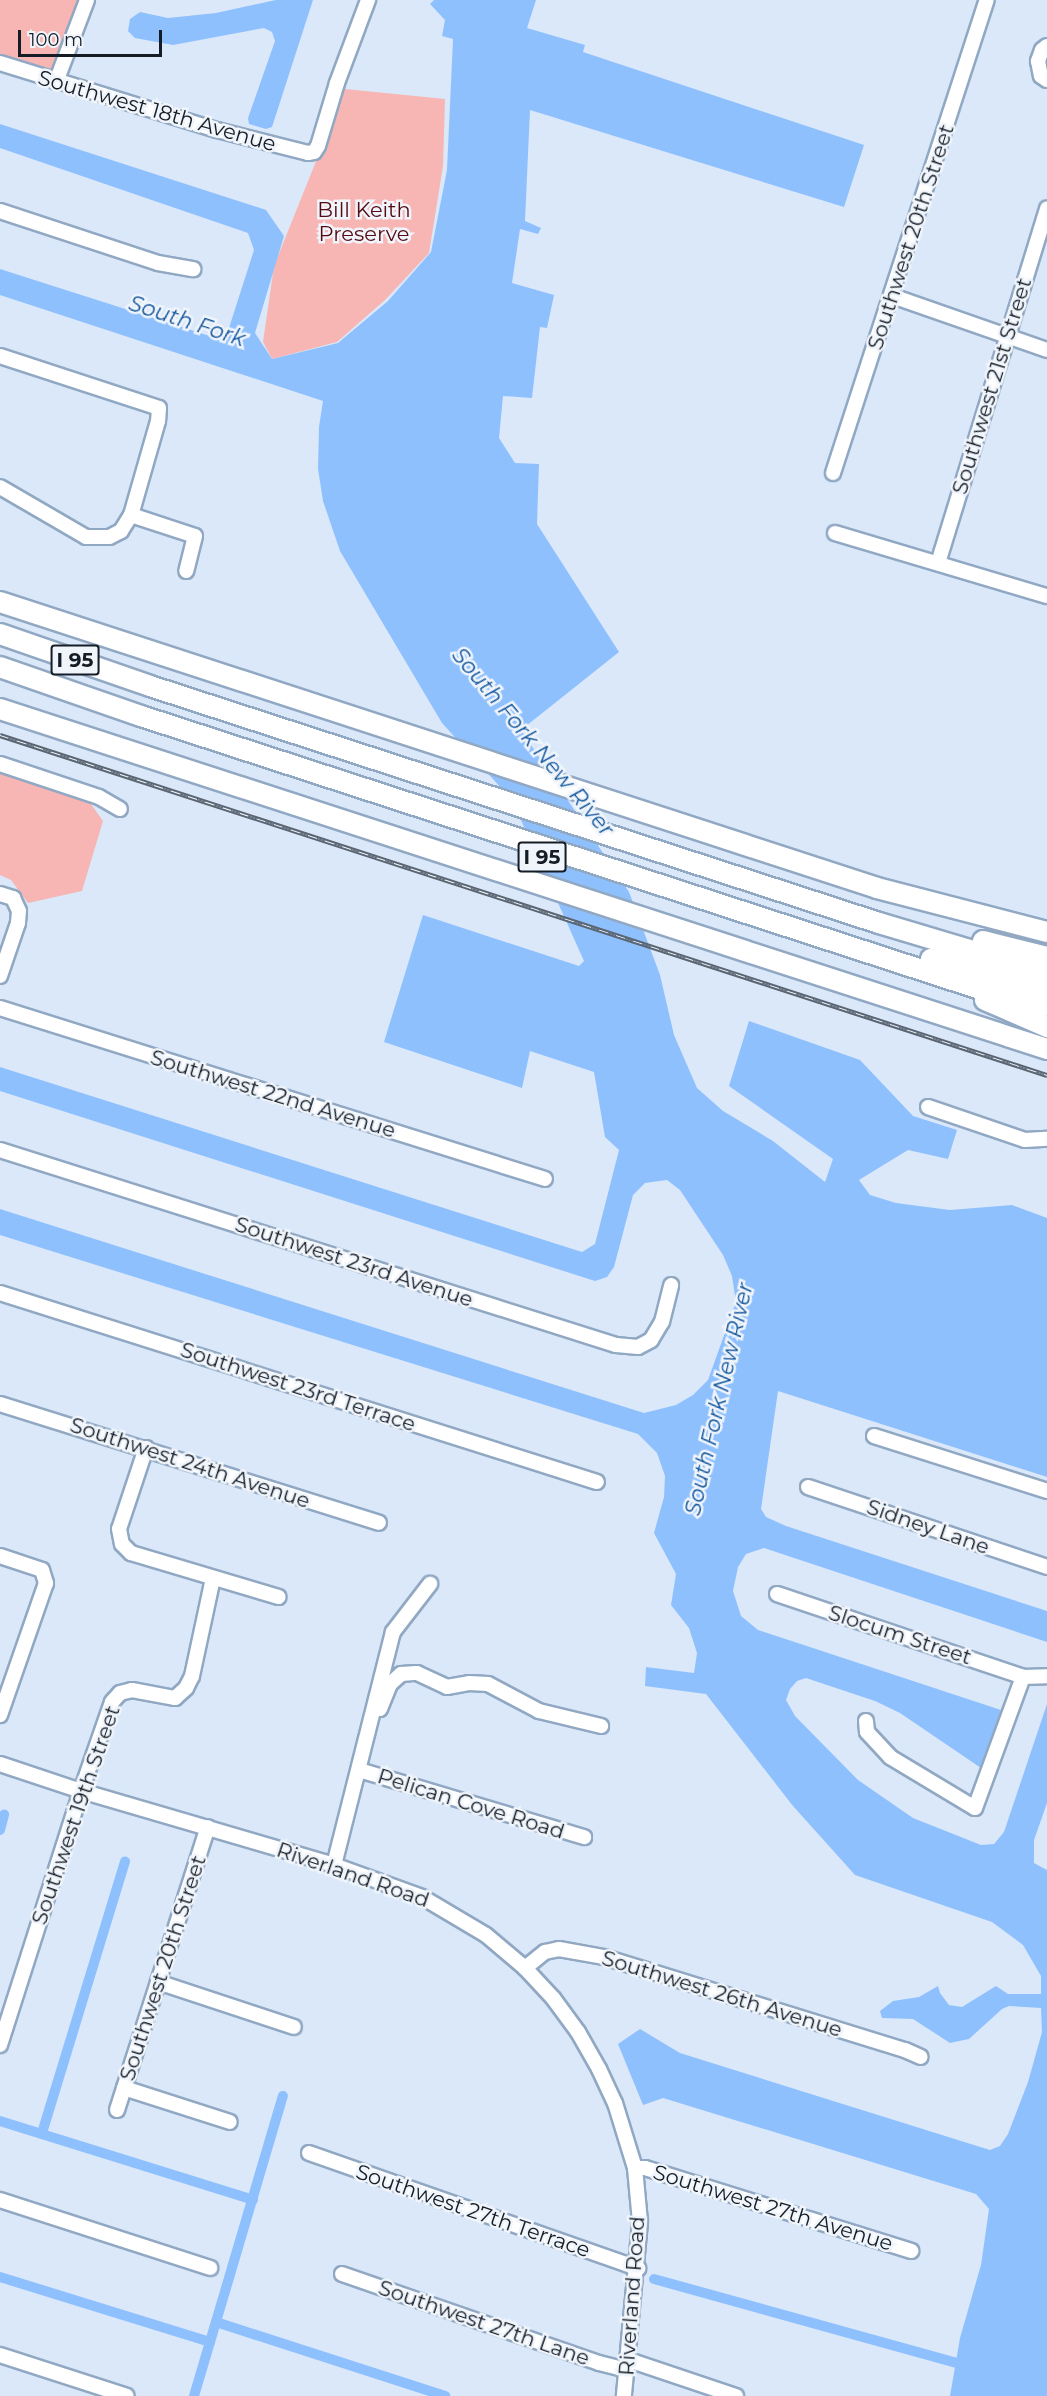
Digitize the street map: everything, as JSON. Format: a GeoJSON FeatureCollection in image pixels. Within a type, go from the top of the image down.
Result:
{"type":"FeatureCollection","features":[{"type":"Feature","properties":{"kind":"highway"},"geometry":{"type":"LineString","coordinates":[[0,603],[844,878],[947,908],[1047,932]]}},
{"type":"Feature","properties":{"kind":"highway","name":"I 95"},"geometry":{"type":"LineString","coordinates":[[0,634],[150,686],[879,923],[938,929],[972,994],[1047,1014]]}},
{"type":"Feature","properties":{"kind":"highway"},"geometry":{"type":"LineString","coordinates":[[0,653],[141,703],[562,840],[1047,990]]}},
{"type":"Feature","properties":{"kind":"highway"},"geometry":{"type":"LineString","coordinates":[[0,667],[139,721]]}},
{"type":"Feature","properties":{"kind":"highway","name":"I 95"},"geometry":{"type":"LineString","coordinates":[[0,679],[954,963],[1047,973]]}},
{"type":"Feature","properties":{"kind":"highway"},"geometry":{"type":"LineString","coordinates":[[0,709],[1047,1049]]}},
{"type":"Feature","properties":{"kind":"highway"},"geometry":{"type":"LineString","coordinates":[[954,963],[1047,957]]}},
{"type":"Feature","properties":{"kind":"highway"},"geometry":{"type":"LineString","coordinates":[[954,963],[1047,1006]]}},
{"type":"Feature","properties":{"kind":"highway"},"geometry":{"type":"LineString","coordinates":[[972,994],[1047,1027]]}},
{"type":"Feature","properties":{"kind":"street"},"geometry":{"type":"LineString","coordinates":[[56,82],[87,0]]}},
{"type":"Feature","properties":{"kind":"street","name":"Southwest 18th Avenue"},"geometry":{"type":"LineString","coordinates":[[0,63],[56,82],[294,151],[314,152],[368,0]]}},
{"type":"Feature","properties":{"kind":"street","name":"Southwest 20th Street"},"geometry":{"type":"LineString","coordinates":[[834,473],[987,0]]}},
{"type":"Feature","properties":{"kind":"street"},"geometry":{"type":"LineString","coordinates":[[1047,46],[1042,50],[1038,61],[1041,76],[1047,80]]}},
{"type":"Feature","properties":{"kind":"street","name":"Southwest 21st Street"},"geometry":{"type":"LineString","coordinates":[[938,563],[1047,208]]}},
{"type":"Feature","properties":{"kind":"street"},"geometry":{"type":"LineString","coordinates":[[0,211],[158,263],[193,269]]}},
{"type":"Feature","properties":{"kind":"street"},"geometry":{"type":"LineString","coordinates":[[891,296],[1047,350]]}},
{"type":"Feature","properties":{"kind":"street"},"geometry":{"type":"LineString","coordinates":[[0,356],[159,408],[158,421],[131,515],[121,531],[109,537],[86,537],[0,487]]}},
{"type":"Feature","properties":{"kind":"street"},"geometry":{"type":"LineString","coordinates":[[131,515],[195,536],[186,572]]}},
{"type":"Feature","properties":{"kind":"street"},"geometry":{"type":"LineString","coordinates":[[835,533],[1047,596]]}},
{"type":"Feature","properties":{"kind":"street"},"geometry":{"type":"LineString","coordinates":[[0,764],[99,797],[120,809]]}},
{"type":"Feature","properties":{"kind":"street"},"geometry":{"type":"LineString","coordinates":[[0,976],[18,923],[19,911],[6,896]]}},
{"type":"Feature","properties":{"kind":"street","name":"Southwest 22nd Avenue"},"geometry":{"type":"LineString","coordinates":[[0,1008],[545,1179]]}},
{"type":"Feature","properties":{"kind":"street"},"geometry":{"type":"LineString","coordinates":[[928,1107],[1025,1140],[1047,1139]]}},
{"type":"Feature","properties":{"kind":"street","name":"Southwest 23rd Avenue"},"geometry":{"type":"LineString","coordinates":[[0,1150],[616,1345],[638,1347],[651,1340],[662,1322],[671,1285]]}},
{"type":"Feature","properties":{"kind":"street","name":"Southwest 23rd Terrace"},"geometry":{"type":"LineString","coordinates":[[0,1293],[597,1482]]}},
{"type":"Feature","properties":{"kind":"street","name":"Southwest 24th Avenue"},"geometry":{"type":"LineString","coordinates":[[0,1404],[379,1523]]}},
{"type":"Feature","properties":{"kind":"street"},"geometry":{"type":"LineString","coordinates":[[874,1436],[1047,1491]]}},
{"type":"Feature","properties":{"kind":"street"},"geometry":{"type":"LineString","coordinates":[[146,1448],[119,1529],[122,1544],[131,1552],[279,1597]]}},
{"type":"Feature","properties":{"kind":"street","name":"Sidney Lane"},"geometry":{"type":"LineString","coordinates":[[808,1487],[1047,1567]]}},
{"type":"Feature","properties":{"kind":"street"},"geometry":{"type":"LineString","coordinates":[[0,1556],[42,1570],[46,1575],[46,1583],[0,1715]]}},
{"type":"Feature","properties":{"kind":"street","name":"Southwest 19th Street"},"geometry":{"type":"LineString","coordinates":[[0,2045],[81,1791],[112,1702],[120,1693],[132,1690],[175,1698],[186,1688],[192,1676],[213,1578]]}},
{"type":"Feature","properties":{"kind":"street"},"geometry":{"type":"LineString","coordinates":[[334,1865],[369,1736],[393,1632],[430,1584]]}},
{"type":"Feature","properties":{"kind":"street","name":"Slocum Street"},"geometry":{"type":"LineString","coordinates":[[777,1594],[1023,1677]]}},
{"type":"Feature","properties":{"kind":"street"},"geometry":{"type":"LineString","coordinates":[[369,1736],[390,1684],[401,1674],[417,1673],[447,1687],[469,1683],[488,1684],[539,1711],[601,1726]]}},
{"type":"Feature","properties":{"kind":"street"},"geometry":{"type":"LineString","coordinates":[[866,1721],[867,1732],[890,1757],[975,1808],[1023,1677],[1047,1676]]}},
{"type":"Feature","properties":{"kind":"street","name":"Riverland Road"},"geometry":{"type":"LineString","coordinates":[[0,1764],[81,1791],[334,1865],[422,1897],[486,1935],[525,1968],[553,1998],[599,2069],[615,2103],[635,2168],[640,2222],[638,2268],[624,2396]]}},
{"type":"Feature","properties":{"kind":"street","name":"Pelican Cove Road"},"geometry":{"type":"LineString","coordinates":[[359,1770],[584,1837]]}},
{"type":"Feature","properties":{"kind":"street","name":"Southwest 20th Street"},"geometry":{"type":"LineString","coordinates":[[117,2110],[208,1827]]}},
{"type":"Feature","properties":{"kind":"street","name":"Southwest 26th Avenue"},"geometry":{"type":"LineString","coordinates":[[525,1968],[545,1952],[559,1949],[604,1957],[905,2050],[921,2057]]}},
{"type":"Feature","properties":{"kind":"street"},"geometry":{"type":"LineString","coordinates":[[158,1982],[294,2027]]}},
{"type":"Feature","properties":{"kind":"street"},"geometry":{"type":"LineString","coordinates":[[124,2088],[230,2122]]}},
{"type":"Feature","properties":{"kind":"street","name":"Southwest 27th Terrace"},"geometry":{"type":"LineString","coordinates":[[309,2153],[638,2268]]}},
{"type":"Feature","properties":{"kind":"street","name":"Southwest 27th Avenue"},"geometry":{"type":"LineString","coordinates":[[635,2168],[645,2168],[911,2251]]}},
{"type":"Feature","properties":{"kind":"street"},"geometry":{"type":"LineString","coordinates":[[0,2200],[210,2268]]}},
{"type":"Feature","properties":{"kind":"street","name":"Southwest 27th Lane"},"geometry":{"type":"LineString","coordinates":[[342,2274],[599,2363],[628,2365]]}},
{"type":"Feature","properties":{"kind":"street"},"geometry":{"type":"LineString","coordinates":[[0,2355],[127,2396]]}},
{"type":"Feature","properties":{"kind":"street"},"geometry":{"type":"LineString","coordinates":[[628,2365],[736,2396]]}},
{"type":"Feature","properties":{"kind":"green space"},"geometry":{"type":"Polygon","coordinates":[[[0,0],[80,0],[54,71],[0,55],[0,0]]]}},
{"type":"Feature","properties":{"kind":"green space","name":"Bill Keith Preserve"},"geometry":{"type":"Polygon","coordinates":[[[345,89],[445,99],[443,166],[429,253],[385,300],[337,342],[272,359],[263,342],[274,266],[345,89]]]}},
{"type":"Feature","properties":{"kind":"green space"},"geometry":{"type":"Polygon","coordinates":[[[0,769],[86,797],[103,821],[82,891],[28,903],[11,880],[0,875],[0,769]]]}},
{"type":"Feature","properties":{"kind":"water"},"geometry":{"type":"Polygon","coordinates":[[[276,0],[313,0],[272,127],[266,129],[249,124],[248,118],[275,41],[272,32],[264,28],[173,45],[135,38],[128,31],[130,19],[140,12],[168,18],[216,13],[276,0]]]}},
{"type":"Feature","properties":{"kind":"water","name":"South Fork New River"},"geometry":{"type":"Polygon","coordinates":[[[434,0],[536,0],[527,28],[585,45],[583,52],[864,145],[844,207],[530,110],[525,221],[541,228],[538,234],[520,229],[512,283],[554,295],[547,328],[540,327],[532,398],[503,396],[499,438],[515,463],[539,464],[537,524],[619,652],[521,730],[629,892],[660,975],[674,1035],[697,1088],[723,1111],[773,1141],[825,1182],[833,1159],[729,1086],[749,1021],[860,1060],[913,1116],[957,1130],[948,1159],[908,1150],[859,1180],[870,1195],[896,1203],[950,1210],[1012,1205],[1047,1218],[1047,1477],[778,1391],[761,1509],[766,1517],[786,1526],[1047,1611],[1047,1642],[764,1548],[746,1554],[738,1567],[733,1591],[741,1616],[758,1630],[1001,1710],[981,1768],[900,1713],[875,1701],[806,1678],[797,1681],[790,1689],[786,1700],[795,1716],[858,1780],[913,1818],[981,1845],[994,1844],[1004,1832],[1047,1704],[1047,1803],[1034,1840],[1034,1863],[1047,1870],[1047,2396],[950,2396],[960,2338],[981,2265],[989,2209],[976,2194],[663,2098],[643,2105],[618,2044],[640,2029],[680,2053],[990,2150],[1000,2146],[1008,2134],[1028,2082],[1042,2032],[1041,2008],[1009,2006],[1002,2009],[969,2039],[950,2043],[913,2019],[882,2018],[880,2011],[893,2001],[919,1997],[938,1986],[949,2005],[962,2007],[996,1986],[1008,1994],[1041,1994],[1041,1976],[1023,1945],[992,1922],[855,1875],[793,1806],[706,1694],[645,1686],[646,1667],[694,1673],[697,1653],[689,1628],[671,1605],[676,1574],[654,1533],[664,1497],[665,1476],[657,1453],[638,1434],[0,1235],[0,1209],[644,1413],[676,1405],[693,1395],[708,1380],[736,1302],[732,1276],[723,1255],[680,1190],[667,1180],[645,1183],[633,1195],[614,1267],[607,1277],[595,1281],[0,1091],[0,1067],[582,1252],[595,1244],[619,1150],[605,1137],[594,1072],[530,1051],[522,1088],[384,1042],[423,915],[579,966],[584,961],[512,800],[442,723],[340,551],[323,501],[318,469],[319,427],[323,401],[0,295],[0,269],[216,338],[228,331],[254,250],[248,233],[0,148],[0,124],[266,210],[284,236],[255,333],[272,359],[338,343],[388,301],[431,252],[447,170],[453,39],[442,36],[445,20],[430,4],[434,0]]]}},
{"type":"Feature","properties":{"kind":"waterway"},"geometry":{"type":"LineString","coordinates":[[0,1830],[4,1815]]}},
{"type":"Feature","properties":{"kind":"waterway"},"geometry":{"type":"LineString","coordinates":[[42,2133],[125,1861]]}},
{"type":"Feature","properties":{"kind":"waterway"},"geometry":{"type":"LineString","coordinates":[[194,2396],[283,2096]]}},
{"type":"Feature","properties":{"kind":"waterway"},"geometry":{"type":"LineString","coordinates":[[0,2121],[253,2200]]}},
{"type":"Feature","properties":{"kind":"waterway"},"geometry":{"type":"LineString","coordinates":[[0,2277],[210,2342]]}},
{"type":"Feature","properties":{"kind":"waterway"},"geometry":{"type":"LineString","coordinates":[[654,2279],[968,2366]]}},
{"type":"Feature","properties":{"kind":"waterway"},"geometry":{"type":"LineString","coordinates":[[216,2322],[445,2396]]}},
{"type":"Feature","properties":{"kind":"railway"},"geometry":{"type":"LineString","coordinates":[[0,735],[1047,1075]]}},
{"type":"Feature","properties":{"kind":"water label","name":"South Fork"},"geometry":{"type":"Point","coordinates":[187,321]}}]}
